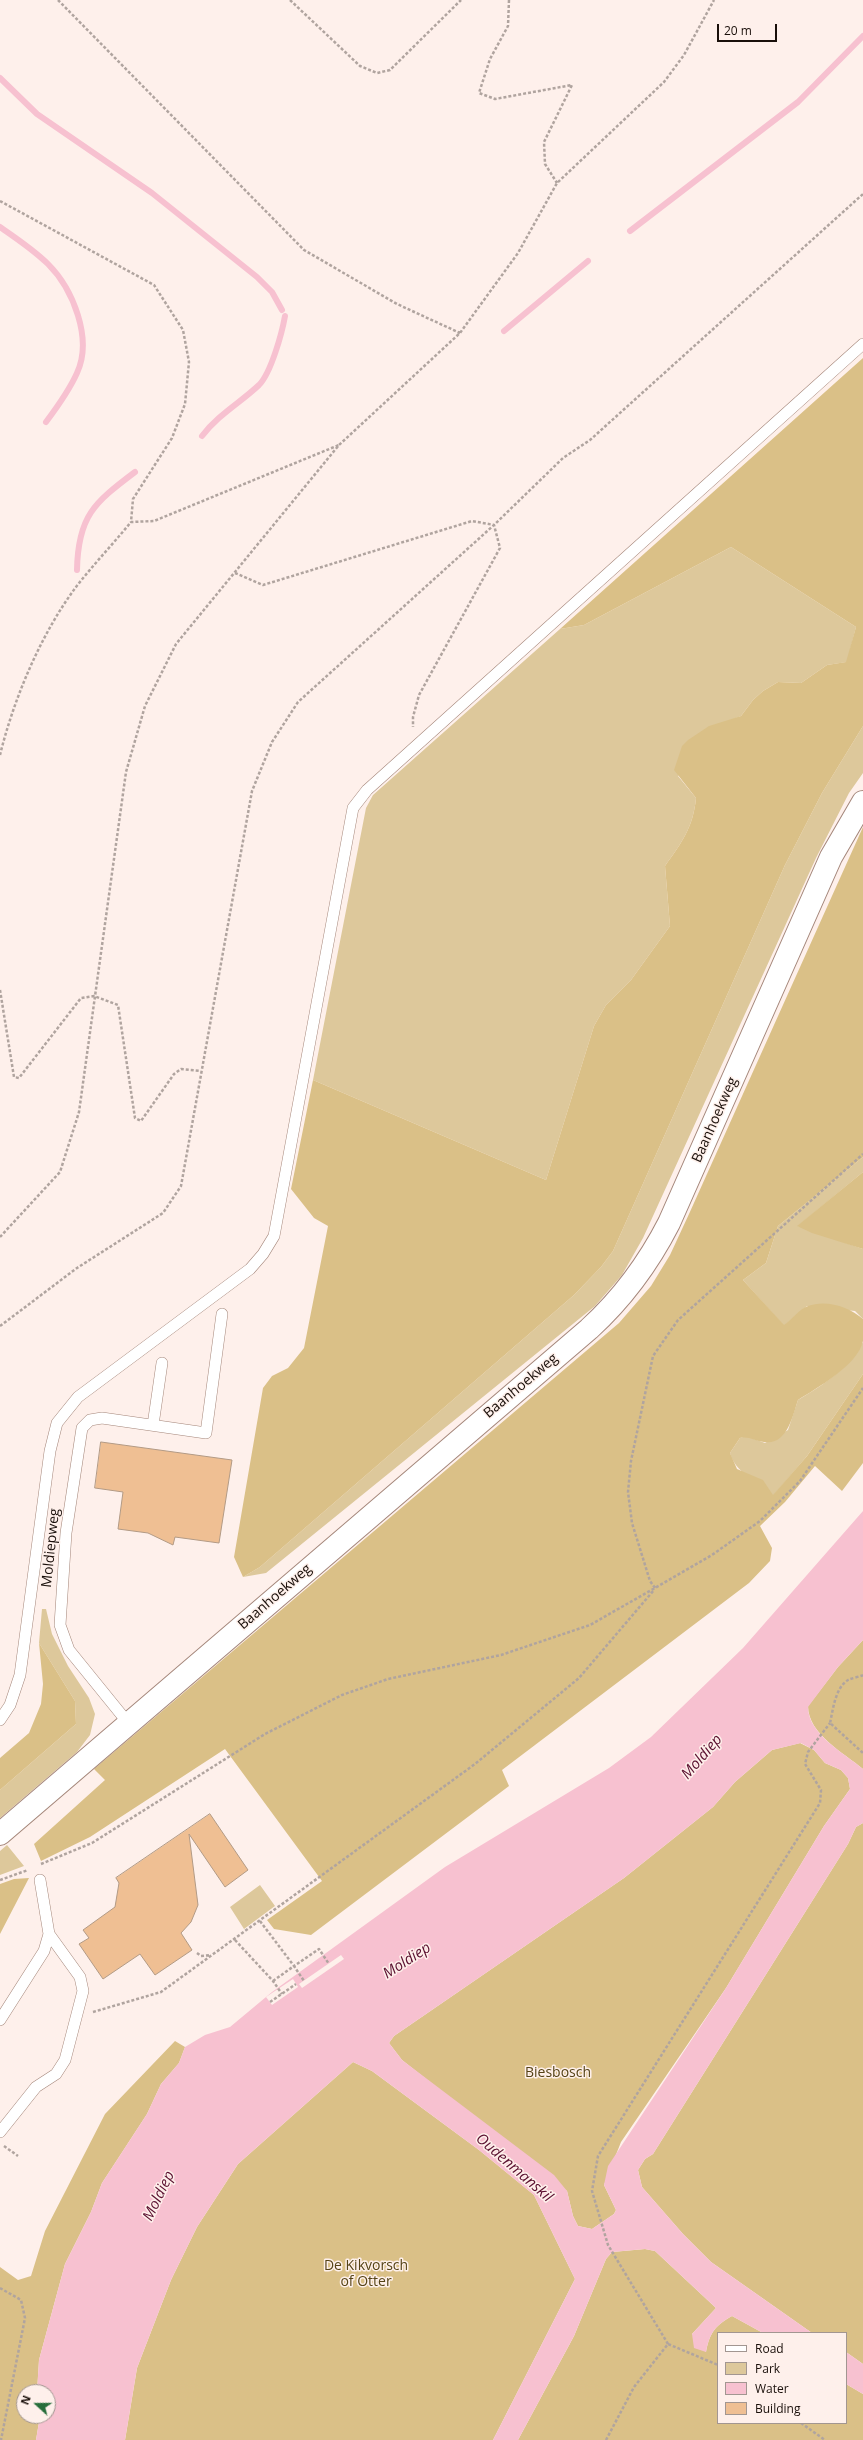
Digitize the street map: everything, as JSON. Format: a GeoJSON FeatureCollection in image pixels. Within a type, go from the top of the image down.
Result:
{"type":"FeatureCollection","features":[{"type":"Feature","properties":{"kind":"street","name":"Baanhoekweg"},"geometry":{"type":"LineString","coordinates":[[0,1834],[589,1329],[626,1293],[642,1272],[669,1223],[831,857],[863,802]]}},
{"type":"Feature","properties":{"kind":"lane"},"geometry":{"type":"LineString","coordinates":[[0,1720],[10,1705],[20,1675],[50,1451],[57,1424],[78,1397],[250,1269],[263,1254],[274,1236],[353,808],[366,790],[863,344]]}},
{"type":"Feature","properties":{"kind":"lane","name":"Moldiepweg"},"geometry":{"type":"LineString","coordinates":[[129,1724],[69,1650],[60,1625],[66,1533],[82,1428],[90,1420],[102,1418],[206,1433],[222,1314]]}},
{"type":"Feature","properties":{"kind":"lane"},"geometry":{"type":"LineString","coordinates":[[153,1426],[162,1363]]}},
{"type":"Feature","properties":{"kind":"lane"},"geometry":{"type":"LineString","coordinates":[[0,2020],[44,1951],[49,1934],[40,1880]]}},
{"type":"Feature","properties":{"kind":"lane"},"geometry":{"type":"LineString","coordinates":[[0,2132],[36,2087],[56,2074],[65,2060],[83,1991],[80,1977],[49,1934]]}},
{"type":"Feature","properties":{"kind":"path"},"geometry":{"type":"LineString","coordinates":[[58,0],[304,250],[396,304],[460,333]]}},
{"type":"Feature","properties":{"kind":"path"},"geometry":{"type":"LineString","coordinates":[[290,0],[360,66],[377,73],[390,70],[461,0]]}},
{"type":"Feature","properties":{"kind":"path"},"geometry":{"type":"LineString","coordinates":[[509,0],[508,26],[490,59],[479,93],[495,99],[572,85],[544,142],[544,164],[557,183]]}},
{"type":"Feature","properties":{"kind":"path"},"geometry":{"type":"LineString","coordinates":[[0,1237],[60,1172],[79,1112],[126,772],[144,706],[176,644],[235,574],[339,445],[460,333],[518,254],[557,183],[664,82],[684,55],[714,0]]}},
{"type":"Feature","properties":{"kind":"path"},"geometry":{"type":"LineString","coordinates":[[0,1326],[76,1268],[163,1213],[181,1186],[200,1071],[252,791],[272,742],[298,702],[494,525],[563,458],[590,440],[863,194]]}},
{"type":"Feature","properties":{"kind":"path"},"geometry":{"type":"LineString","coordinates":[[0,201],[154,286],[183,330],[189,362],[185,404],[172,438],[133,499],[131,522],[76,587],[49,628],[8,722],[0,755]]}},
{"type":"Feature","properties":{"kind":"path"},"geometry":{"type":"LineString","coordinates":[[131,522],[154,521],[339,445]]}},
{"type":"Feature","properties":{"kind":"path"},"geometry":{"type":"LineString","coordinates":[[235,574],[263,584],[472,521],[494,525]]}},
{"type":"Feature","properties":{"kind":"path"},"geometry":{"type":"LineString","coordinates":[[412,750],[413,717],[419,695],[500,548],[494,525]]}},
{"type":"Feature","properties":{"kind":"path"},"geometry":{"type":"LineString","coordinates":[[0,990],[14,1077],[19,1078],[80,998],[94,996],[118,1005],[135,1118],[141,1121],[174,1074],[181,1069],[200,1071]]}},
{"type":"Feature","properties":{"kind":"path"},"geometry":{"type":"LineString","coordinates":[[655,1588],[650,1581],[632,1523],[628,1492],[631,1461],[653,1356],[678,1320],[863,1154]]}},
{"type":"Feature","properties":{"kind":"path"},"geometry":{"type":"LineString","coordinates":[[37,1866],[92,1843],[265,1734],[342,1695],[388,1679],[501,1655],[590,1625],[655,1588],[712,1555],[760,1521],[800,1480],[863,1388]]}},
{"type":"Feature","properties":{"kind":"path"},"geometry":{"type":"LineString","coordinates":[[75,2017],[161,1992],[235,1940],[475,1764],[579,1678],[655,1588]]}},
{"type":"Feature","properties":{"kind":"path"},"geometry":{"type":"LineString","coordinates":[[717,2365],[668,2344],[613,2255],[600,2221],[592,2191],[598,2156],[820,1803],[821,1790],[805,1764],[808,1752],[822,1731],[830,1723],[834,1705],[841,1687],[848,1680],[863,1675]]}},
{"type":"Feature","properties":{"kind":"path"},"geometry":{"type":"LineString","coordinates":[[830,1723],[863,1753]]}},
{"type":"Feature","properties":{"kind":"path"},"geometry":{"type":"LineString","coordinates":[[0,1880],[31,1869]]}},
{"type":"Feature","properties":{"kind":"path"},"geometry":{"type":"LineString","coordinates":[[260,1921],[304,1981]]}},
{"type":"Feature","properties":{"kind":"path"},"geometry":{"type":"LineString","coordinates":[[235,1940],[274,1981],[282,1994]]}},
{"type":"Feature","properties":{"kind":"path"},"geometry":{"type":"LineString","coordinates":[[274,1981],[319,1950],[329,1964]]}},
{"type":"Feature","properties":{"kind":"path"},"geometry":{"type":"LineString","coordinates":[[197,1953],[206,1956],[214,1954]]}},
{"type":"Feature","properties":{"kind":"path"},"geometry":{"type":"LineString","coordinates":[[270,2002],[296,1984]]}},
{"type":"Feature","properties":{"kind":"path"},"geometry":{"type":"LineString","coordinates":[[0,2143],[18,2156]]}},
{"type":"Feature","properties":{"kind":"path"},"geometry":{"type":"LineString","coordinates":[[0,2288],[21,2300],[26,2318],[0,2440]]}},
{"type":"Feature","properties":{"kind":"path"},"geometry":{"type":"LineString","coordinates":[[606,2440],[634,2388],[668,2344]]}},
{"type":"Feature","properties":{"kind":"path"},"geometry":{"type":"LineString","coordinates":[[802,2424],[825,2440]]}},
{"type":"Feature","properties":{"kind":"green space"},"geometry":{"type":"Polygon","coordinates":[[[863,358],[863,726],[822,793],[785,865],[613,1251],[601,1267],[574,1295],[260,1567],[243,1577],[234,1557],[263,1388],[272,1376],[288,1368],[304,1348],[328,1226],[314,1218],[291,1189],[313,1080],[546,1180],[594,1026],[606,1005],[631,980],[670,926],[665,866],[686,834],[695,809],[696,798],[674,770],[682,746],[688,740],[709,726],[741,716],[753,700],[763,691],[778,682],[801,683],[827,665],[846,662],[856,627],[731,547],[584,625],[560,629],[863,358]]]}},
{"type":"Feature","properties":{"kind":"green space"},"geometry":{"type":"Polygon","coordinates":[[[731,547],[856,627],[847,662],[827,665],[801,683],[778,682],[763,691],[753,700],[741,716],[734,719],[678,776],[696,798],[695,809],[686,834],[665,866],[670,926],[631,980],[606,1005],[594,1026],[546,1180],[313,1080],[366,808],[373,795],[560,629],[584,625],[731,547]]]}},
{"type":"Feature","properties":{"kind":"green space"},"geometry":{"type":"Polygon","coordinates":[[[863,726],[863,773],[849,793],[816,858],[643,1238],[622,1275],[595,1306],[266,1573],[243,1577],[260,1567],[574,1295],[601,1267],[613,1251],[785,865],[822,793],[863,726]]]}},
{"type":"Feature","properties":{"kind":"green space"},"geometry":{"type":"Polygon","coordinates":[[[863,827],[863,1157],[778,1226],[766,1263],[743,1280],[784,1325],[808,1306],[822,1303],[837,1305],[851,1311],[863,1319],[863,1341],[860,1350],[845,1367],[836,1375],[798,1400],[791,1421],[784,1434],[772,1442],[740,1438],[730,1453],[737,1469],[763,1480],[773,1495],[807,1456],[863,1374],[863,1463],[842,1491],[815,1466],[785,1502],[760,1526],[772,1548],[770,1561],[749,1583],[502,1770],[509,1786],[311,1935],[274,1929],[267,1920],[322,1881],[225,1749],[90,1837],[41,1861],[34,1844],[105,1780],[94,1769],[619,1323],[651,1286],[670,1255],[689,1214],[863,827]]]}},
{"type":"Feature","properties":{"kind":"green space"},"geometry":{"type":"Polygon","coordinates":[[[863,1157],[863,1172],[798,1226],[863,1249],[863,1319],[855,1311],[807,1306],[784,1326],[743,1280],[766,1263],[778,1226],[863,1157]]]}},
{"type":"Feature","properties":{"kind":"green space"},"geometry":{"type":"Polygon","coordinates":[[[863,1172],[863,1249],[812,1233],[797,1226],[863,1172]]]}},
{"type":"Feature","properties":{"kind":"green space"},"geometry":{"type":"Polygon","coordinates":[[[863,1342],[863,1374],[807,1456],[773,1496],[742,1472],[733,1460],[730,1453],[740,1438],[746,1436],[765,1443],[788,1430],[798,1400],[817,1388],[843,1368],[857,1352],[863,1342]]]}},
{"type":"Feature","properties":{"kind":"green space"},"geometry":{"type":"Polygon","coordinates":[[[42,1609],[46,1609],[52,1634],[68,1666],[89,1698],[95,1714],[90,1735],[77,1752],[0,1818],[0,1790],[76,1724],[75,1701],[39,1643],[42,1609]]]}},
{"type":"Feature","properties":{"kind":"green space"},"geometry":{"type":"Polygon","coordinates":[[[863,1640],[863,1769],[820,1734],[810,1716],[808,1706],[838,1667],[863,1640]]]}},
{"type":"Feature","properties":{"kind":"green space"},"geometry":{"type":"Polygon","coordinates":[[[39,1643],[75,1701],[76,1724],[0,1790],[0,1758],[29,1733],[41,1704],[43,1684],[39,1643]]]}},
{"type":"Feature","properties":{"kind":"green space","name":"Biesbosch"},"geometry":{"type":"Polygon","coordinates":[[[800,1743],[814,1750],[825,1763],[841,1770],[848,1778],[850,1789],[824,1826],[726,1988],[621,2142],[604,2185],[616,2210],[614,2214],[592,2229],[578,2226],[573,2216],[567,2191],[402,2060],[389,2043],[394,2036],[624,1878],[713,1807],[735,1782],[772,1750],[800,1743]]]}},
{"type":"Feature","properties":{"kind":"green space"},"geometry":{"type":"Polygon","coordinates":[[[863,1823],[863,2364],[847,2353],[847,2332],[811,2332],[711,2262],[683,2234],[642,2187],[638,2170],[645,2159],[653,2154],[848,1844],[856,1827],[863,1823]]]}},
{"type":"Feature","properties":{"kind":"green space"},"geometry":{"type":"Polygon","coordinates":[[[7,1845],[24,1866],[0,1875],[0,1851],[7,1845]]]}},
{"type":"Feature","properties":{"kind":"green space"},"geometry":{"type":"Polygon","coordinates":[[[29,1878],[0,1934],[0,1884],[14,1879],[29,1878]]]}},
{"type":"Feature","properties":{"kind":"green space"},"geometry":{"type":"Polygon","coordinates":[[[260,1885],[275,1906],[244,1929],[230,1907],[260,1885]]]}},
{"type":"Feature","properties":{"kind":"green space"},"geometry":{"type":"Polygon","coordinates":[[[175,2041],[185,2047],[179,2063],[161,2084],[147,2114],[102,2183],[91,2212],[65,2264],[39,2360],[38,2384],[16,2384],[16,2424],[39,2424],[36,2440],[0,2440],[0,2267],[18,2280],[31,2276],[45,2231],[105,2114],[175,2041]]]}},
{"type":"Feature","properties":{"kind":"green space","name":"De Kikvorsch of Otter"},"geometry":{"type":"Polygon","coordinates":[[[353,2062],[372,2071],[479,2150],[534,2195],[575,2279],[493,2440],[125,2440],[137,2368],[171,2280],[197,2227],[238,2164],[353,2062]]]}},
{"type":"Feature","properties":{"kind":"green space"},"geometry":{"type":"Polygon","coordinates":[[[645,2249],[655,2251],[716,2308],[692,2334],[706,2352],[709,2339],[714,2330],[721,2323],[732,2316],[761,2332],[717,2332],[717,2424],[847,2424],[847,2385],[863,2394],[863,2440],[518,2440],[574,2336],[606,2259],[612,2252],[645,2249]]]}},
{"type":"Feature","properties":{"kind":"water"},"geometry":{"type":"Polygon","coordinates":[[[863,1511],[863,1640],[838,1667],[808,1707],[814,1726],[820,1734],[863,1769],[863,1823],[856,1827],[848,1844],[653,2154],[645,2159],[638,2170],[642,2187],[683,2234],[711,2262],[811,2332],[761,2332],[732,2316],[721,2323],[714,2330],[709,2339],[706,2352],[694,2348],[692,2334],[716,2308],[655,2251],[645,2249],[612,2252],[606,2259],[574,2336],[518,2440],[493,2440],[575,2279],[534,2195],[479,2150],[372,2071],[353,2062],[238,2164],[197,2227],[171,2280],[137,2368],[125,2440],[36,2440],[39,2424],[56,2424],[56,2384],[38,2384],[39,2360],[65,2264],[91,2212],[102,2183],[147,2114],[161,2084],[179,2063],[185,2047],[205,2035],[230,2027],[272,1992],[445,1867],[609,1768],[651,1737],[743,1648],[863,1511]],[[801,1743],[772,1750],[735,1782],[713,1807],[624,1878],[394,2036],[389,2043],[402,2060],[554,2175],[567,2191],[573,2216],[578,2226],[592,2229],[614,2214],[616,2210],[604,2185],[608,2166],[726,1988],[824,1826],[850,1789],[848,1778],[841,1770],[825,1763],[814,1750],[801,1743]]]}},
{"type":"Feature","properties":{"kind":"water"},"geometry":{"type":"Polygon","coordinates":[[[847,2353],[863,2364],[863,2394],[847,2385],[847,2353]]]}},
{"type":"Feature","properties":{"kind":"pier"},"geometry":{"type":"Polygon","coordinates":[[[341,1955],[344,1959],[302,1988],[299,1984],[341,1955]]]}},
{"type":"Feature","properties":{"kind":"pier"},"geometry":{"type":"Polygon","coordinates":[[[293,1979],[298,1987],[272,2005],[266,1997],[293,1979]]]}},
{"type":"Feature","properties":{"kind":"building"},"geometry":{"type":"Polygon","coordinates":[[[101,1442],[232,1460],[219,1543],[175,1537],[173,1545],[148,1533],[118,1529],[123,1492],[95,1488],[101,1442]]]}},
{"type":"Feature","properties":{"kind":"building"},"geometry":{"type":"Polygon","coordinates":[[[210,1814],[248,1870],[225,1887],[189,1834],[198,1905],[191,1922],[181,1933],[192,1950],[155,1975],[140,1954],[103,1979],[79,1944],[89,1938],[83,1930],[115,1907],[119,1883],[116,1878],[210,1814]]]}},
{"type":"Feature","properties":{"kind":"waterway"},"geometry":{"type":"LineString","coordinates":[[630,231],[798,102],[863,36]]}},
{"type":"Feature","properties":{"kind":"waterway"},"geometry":{"type":"LineString","coordinates":[[0,78],[37,114],[152,193],[257,277],[272,292],[282,310]]}},
{"type":"Feature","properties":{"kind":"waterway"},"geometry":{"type":"LineString","coordinates":[[0,227],[25,244],[57,274],[78,315],[83,345],[81,360],[74,380],[46,422]]}},
{"type":"Feature","properties":{"kind":"waterway"},"geometry":{"type":"LineString","coordinates":[[504,331],[588,261]]}},
{"type":"Feature","properties":{"kind":"waterway"},"geometry":{"type":"LineString","coordinates":[[202,436],[215,421],[259,385],[268,372],[285,316]]}},
{"type":"Feature","properties":{"kind":"waterway"},"geometry":{"type":"LineString","coordinates":[[77,570],[81,536],[85,523],[91,512],[99,502],[135,472]]}},
{"type":"Feature","properties":{"kind":"water label","name":"Moldiep"},"geometry":{"type":"Point","coordinates":[702,1757]}},
{"type":"Feature","properties":{"kind":"water label","name":"Moldiep"},"geometry":{"type":"Point","coordinates":[407,1961]}},
{"type":"Feature","properties":{"kind":"water label","name":"Oudenmanskil"},"geometry":{"type":"Point","coordinates":[514,2168]}},
{"type":"Feature","properties":{"kind":"water label","name":"Moldiep"},"geometry":{"type":"Point","coordinates":[159,2196]}}]}
